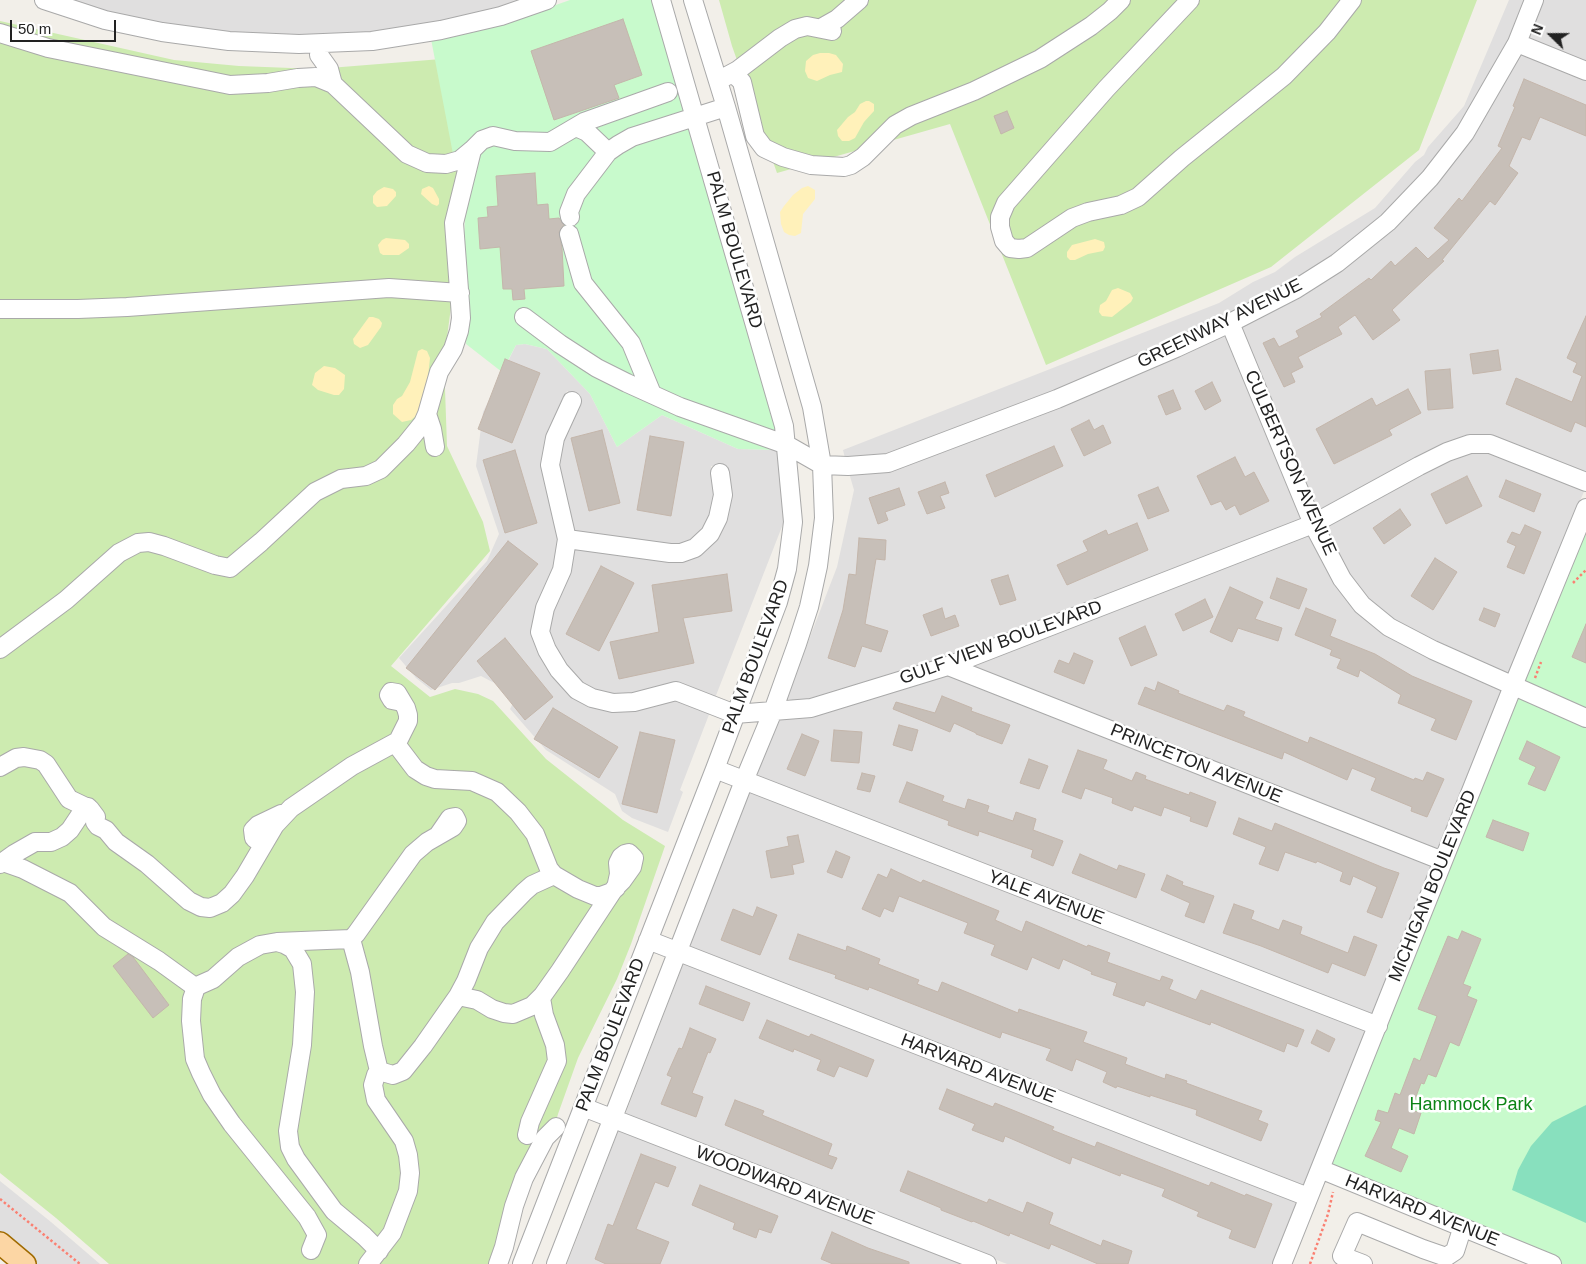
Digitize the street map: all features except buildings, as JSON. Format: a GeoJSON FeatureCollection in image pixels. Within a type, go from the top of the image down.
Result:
{"type":"FeatureCollection","features":[{"type":"Feature","properties":{"kind":"main road"},"geometry":{"type":"LineString","coordinates":[[0,1243],[25,1264]]}},
{"type":"Feature","properties":{"kind":"street"},"geometry":{"type":"LineString","coordinates":[[44,0],[105,20],[162,32],[229,41],[299,44],[372,40],[441,30],[501,16],[547,0]]}},
{"type":"Feature","properties":{"kind":"street","name":"PALM BOULEVARD"},"geometry":{"type":"LineString","coordinates":[[522,1264],[715,770],[778,602],[787,569],[793,522],[784,426],[661,0]]}},
{"type":"Feature","properties":{"kind":"street","name":"PALM BOULEVARD"},"geometry":{"type":"LineString","coordinates":[[556,1264],[773,711],[806,616],[818,566],[824,518],[822,465],[812,407],[726,107],[693,0]]}},
{"type":"Feature","properties":{"kind":"street"},"geometry":{"type":"LineString","coordinates":[[859,0],[832,22],[827,30],[801,26],[780,38],[728,75],[740,79],[742,82],[755,136],[764,148],[783,157],[810,165],[844,167],[851,165],[863,157],[895,125],[911,116],[974,91],[1040,59],[1091,26],[1110,11],[1120,0]]}},
{"type":"Feature","properties":{"kind":"street"},"geometry":{"type":"LineString","coordinates":[[1190,0],[1106,89],[1006,203],[1000,217],[1000,227],[1004,241],[1010,248],[1027,248],[1072,218],[1088,212],[1120,205],[1138,197],[1182,158],[1284,76],[1327,32],[1352,0]]}},
{"type":"Feature","properties":{"kind":"street","name":"GREENWAY AVENUE"},"geometry":{"type":"LineString","coordinates":[[524,317],[596,368],[680,407],[787,445],[822,465],[848,466],[888,462],[1057,399],[1176,348],[1296,289],[1338,263],[1388,222],[1430,178],[1465,133],[1517,43],[1534,0]]}},
{"type":"Feature","properties":{"kind":"street"},"geometry":{"type":"LineString","coordinates":[[0,33],[48,48],[230,85],[268,83],[316,76],[333,84],[403,152],[427,163],[446,164],[460,160],[482,140],[493,136],[516,142],[550,142],[584,122],[668,92]]}},
{"type":"Feature","properties":{"kind":"street"},"geometry":{"type":"LineString","coordinates":[[1517,43],[1586,71]]}},
{"type":"Feature","properties":{"kind":"street"},"geometry":{"type":"LineString","coordinates":[[319,55],[329,69],[333,84]]}},
{"type":"Feature","properties":{"kind":"street"},"geometry":{"type":"LineString","coordinates":[[652,394],[631,343],[583,283],[570,226],[570,212],[576,194],[608,152],[632,137],[726,107]]}},
{"type":"Feature","properties":{"kind":"street"},"geometry":{"type":"LineString","coordinates":[[576,127],[587,132],[608,152]]}},
{"type":"Feature","properties":{"kind":"street"},"geometry":{"type":"LineString","coordinates":[[0,649],[66,600],[119,553],[132,546],[144,542],[154,543],[215,565],[230,568],[315,492],[341,479],[366,476],[380,468],[406,444],[423,423],[439,372],[458,335],[461,318],[454,223],[472,150]]}},
{"type":"Feature","properties":{"kind":"street"},"geometry":{"type":"LineString","coordinates":[[424,290],[446,278],[458,268]]}},
{"type":"Feature","properties":{"kind":"street"},"geometry":{"type":"LineString","coordinates":[[0,309],[127,307],[389,288],[460,293]]}},
{"type":"Feature","properties":{"kind":"street","name":"CULBERTSON AVENUE"},"geometry":{"type":"LineString","coordinates":[[1230,323],[1313,524],[1342,578],[1362,605],[1389,627],[1432,650],[1586,718]]}},
{"type":"Feature","properties":{"kind":"street","name":"GULF VIEW BOULEVARD"},"geometry":{"type":"LineString","coordinates":[[572,401],[555,438],[550,465],[567,539],[562,570],[545,608],[540,632],[547,650],[559,670],[577,690],[592,698],[613,702],[634,702],[676,691],[735,714],[811,708],[948,666],[1313,524],[1419,466],[1447,452],[1470,444],[1490,444],[1586,482]]}},
{"type":"Feature","properties":{"kind":"street"},"geometry":{"type":"LineString","coordinates":[[427,414],[435,446]]}},
{"type":"Feature","properties":{"kind":"street"},"geometry":{"type":"LineString","coordinates":[[567,539],[670,553],[681,553],[695,548],[710,534],[718,518],[723,495],[720,473]]}},
{"type":"Feature","properties":{"kind":"street","name":"MICHIGAN BOULEVARD"},"geometry":{"type":"LineString","coordinates":[[1282,1264],[1586,508]]}},
{"type":"Feature","properties":{"kind":"street","name":"PRINCETON AVENUE"},"geometry":{"type":"LineString","coordinates":[[948,666],[1443,861]]}},
{"type":"Feature","properties":{"kind":"street"},"geometry":{"type":"LineString","coordinates":[[0,768],[16,758],[24,757],[40,760],[46,764],[69,799],[94,813],[96,817],[94,822],[106,830],[116,842],[147,864],[188,901],[201,907],[214,906],[227,899],[245,876],[275,825],[286,812],[300,800],[352,766],[396,744],[408,721],[406,708],[402,702]]}},
{"type":"Feature","properties":{"kind":"street"},"geometry":{"type":"LineString","coordinates":[[396,744],[415,769],[426,776],[435,779],[472,781],[497,792],[518,812],[536,834],[549,869],[554,875],[578,890],[595,896],[614,890],[541,998],[526,1010],[513,1014],[504,1013],[472,998],[458,996]]}},
{"type":"Feature","properties":{"kind":"street","name":"YALE AVENUE"},"geometry":{"type":"LineString","coordinates":[[715,770],[1378,1026]]}},
{"type":"Feature","properties":{"kind":"street"},"geometry":{"type":"LineString","coordinates":[[2,863],[35,842],[51,842],[62,837],[82,812],[88,808]]}},
{"type":"Feature","properties":{"kind":"street"},"geometry":{"type":"LineString","coordinates":[[311,1250],[317,1235],[307,1217],[232,1124],[212,1095],[200,1073],[195,1059],[190,1021],[192,999],[196,987],[213,979],[238,957],[260,945],[293,940],[351,939],[414,854],[439,834]]}},
{"type":"Feature","properties":{"kind":"street"},"geometry":{"type":"LineString","coordinates":[[2,863],[36,874],[70,893],[104,927],[116,936],[140,948],[196,987]]}},
{"type":"Feature","properties":{"kind":"street"},"geometry":{"type":"LineString","coordinates":[[379,1071],[393,1075],[403,1071],[458,996],[466,982],[479,948],[495,922],[528,889],[554,875]]}},
{"type":"Feature","properties":{"kind":"street"},"geometry":{"type":"LineString","coordinates":[[277,942],[289,946],[296,953],[304,971],[305,986],[302,1046],[288,1131],[290,1147],[296,1159],[334,1211],[364,1236],[374,1258],[392,1233],[398,1220],[408,1191],[410,1173],[404,1141],[376,1100],[373,1085],[379,1071],[360,972],[351,939]]}},
{"type":"Feature","properties":{"kind":"street","name":"HARVARD AVENUE"},"geometry":{"type":"LineString","coordinates":[[648,940],[1308,1197]]}},
{"type":"Feature","properties":{"kind":"street"},"geometry":{"type":"LineString","coordinates":[[526,1136],[530,1122],[557,1061],[555,1045],[544,1015],[541,998]]}},
{"type":"Feature","properties":{"kind":"street","name":"WOODWARD AVENUE"},"geometry":{"type":"LineString","coordinates":[[583,1107],[986,1264]]}},
{"type":"Feature","properties":{"kind":"street"},"geometry":{"type":"LineString","coordinates":[[498,1264],[524,1178],[545,1138],[556,1127]]}},
{"type":"Feature","properties":{"kind":"street","name":"HARVARD AVENUE"},"geometry":{"type":"LineString","coordinates":[[1320,1169],[1462,1229],[1552,1264]]}},
{"type":"Feature","properties":{"kind":"street"},"geometry":{"type":"LineString","coordinates":[[1363,1264],[1342,1256],[1357,1222],[1446,1257],[1455,1251],[1462,1229]]}},
{"type":"Feature","properties":{"kind":"path"},"geometry":{"type":"LineString","coordinates":[[0,1199],[80,1264]]}},
{"type":"Feature","properties":{"kind":"shaded area"},"geometry":{"type":"Polygon","coordinates":[[[67,0],[523,0],[498,9],[438,23],[370,33],[298,36],[229,34],[163,25],[107,13],[67,0]]]}},
{"type":"Feature","properties":{"kind":"shaded area"},"geometry":{"type":"Polygon","coordinates":[[[1509,0],[1525,0],[1509,40],[1458,129],[1424,173],[1382,216],[1332,257],[1291,283],[1220,320],[1053,392],[886,455],[845,458],[843,450],[1219,303],[1253,282],[1275,272],[1295,257],[1375,208],[1415,162],[1424,155],[1428,147],[1464,106],[1509,0]]]}},
{"type":"Feature","properties":{"kind":"shaded area"},"geometry":{"type":"Polygon","coordinates":[[[1543,0],[1586,0],[1586,63],[1527,40],[1543,0]]]}},
{"type":"Feature","properties":{"kind":"shaded area"},"geometry":{"type":"Polygon","coordinates":[[[1521,53],[1586,79],[1586,474],[1492,438],[1317,513],[1240,327],[1300,296],[1472,138],[1521,53]]]}},
{"type":"Feature","properties":{"kind":"shaded area"},"geometry":{"type":"Polygon","coordinates":[[[1226,334],[1303,519],[948,658],[943,657],[942,660],[809,700],[786,699],[837,567],[854,490],[849,473],[1226,334]]]}},
{"type":"Feature","properties":{"kind":"shaded area"},"geometry":{"type":"Polygon","coordinates":[[[525,344],[547,349],[590,394],[617,447],[662,415],[738,449],[779,450],[783,524],[715,698],[613,695],[594,691],[582,684],[565,666],[554,648],[549,635],[571,694],[676,699],[710,712],[680,790],[683,792],[668,832],[632,818],[622,811],[615,794],[546,750],[510,709],[517,695],[481,676],[431,690],[416,678],[399,658],[487,561],[499,534],[476,466],[483,412],[516,345],[525,344]],[[567,391],[547,435],[559,538],[554,568],[538,605],[548,632],[574,547],[685,560],[731,495],[727,466],[711,466],[715,494],[711,515],[703,529],[690,542],[679,546],[573,532],[558,465],[563,440],[582,398],[567,391]]]}},
{"type":"Feature","properties":{"kind":"shaded area"},"geometry":{"type":"Polygon","coordinates":[[[1472,452],[1489,452],[1585,489],[1509,673],[1483,665],[1393,621],[1368,601],[1349,575],[1324,527],[1451,458],[1472,452]]]}},
{"type":"Feature","properties":{"kind":"shaded area"},"geometry":{"type":"Polygon","coordinates":[[[1310,533],[1357,611],[1502,690],[1438,852],[969,667],[1310,533]]]}},
{"type":"Feature","properties":{"kind":"shaded area"},"geometry":{"type":"Polygon","coordinates":[[[949,674],[1433,865],[1373,1017],[756,777],[779,718],[949,674]]]}},
{"type":"Feature","properties":{"kind":"shaded area"},"geometry":{"type":"Polygon","coordinates":[[[750,791],[1367,1030],[1303,1188],[689,948],[750,791]]]}},
{"type":"Feature","properties":{"kind":"shaded area"},"geometry":{"type":"Polygon","coordinates":[[[684,962],[1298,1201],[1273,1264],[1007,1264],[625,1115],[684,962]]]}},
{"type":"Feature","properties":{"kind":"shaded area"},"geometry":{"type":"Polygon","coordinates":[[[619,1129],[966,1264],[567,1264],[619,1129]]]}},
{"type":"Feature","properties":{"kind":"shaded area"},"geometry":{"type":"Polygon","coordinates":[[[0,1181],[100,1264],[36,1264],[0,1233],[0,1181]]]}},
{"type":"Feature","properties":{"kind":"green space"},"geometry":{"type":"Polygon","coordinates":[[[570,0],[653,0],[776,427],[779,450],[738,449],[662,415],[617,447],[590,394],[547,349],[525,344],[516,345],[502,372],[466,344],[468,298],[463,258],[465,218],[470,186],[453,154],[431,39],[505,23],[570,0]]]}},
{"type":"Feature","properties":{"kind":"green space"},"geometry":{"type":"Polygon","coordinates":[[[719,0],[1477,0],[1419,150],[1271,267],[1046,365],[950,124],[777,173],[732,46],[719,0]]]}},
{"type":"Feature","properties":{"kind":"green space"},"geometry":{"type":"Polygon","coordinates":[[[0,21],[174,60],[239,66],[317,69],[491,55],[512,133],[450,198],[453,292],[444,360],[447,446],[483,522],[490,551],[391,666],[430,697],[455,689],[478,694],[493,701],[546,759],[623,820],[665,846],[631,944],[617,979],[578,1058],[549,1146],[523,1202],[500,1264],[109,1264],[0,1173],[0,21]]]}},
{"type":"Feature","properties":{"kind":"green space","name":"Hammock Park"},"geometry":{"type":"Polygon","coordinates":[[[1586,521],[1586,1264],[1547,1264],[1320,1169],[1586,521]]]}},
{"type":"Feature","properties":{"kind":"green space"},"geometry":{"type":"Polygon","coordinates":[[[1586,1105],[1586,1223],[1512,1190],[1518,1170],[1531,1146],[1552,1122],[1586,1105]]]}},
{"type":"Feature","properties":{"kind":"sand"},"geometry":{"type":"Polygon","coordinates":[[[820,53],[836,55],[843,64],[842,72],[817,81],[808,78],[805,71],[806,61],[813,55],[820,53]]]}},
{"type":"Feature","properties":{"kind":"sand"},"geometry":{"type":"Polygon","coordinates":[[[866,101],[874,104],[874,111],[864,122],[855,138],[849,141],[842,141],[838,136],[837,130],[855,112],[860,104],[866,101]]]}},
{"type":"Feature","properties":{"kind":"sand"},"geometry":{"type":"Polygon","coordinates":[[[429,186],[433,188],[439,199],[437,206],[421,194],[422,189],[429,186]]]}},
{"type":"Feature","properties":{"kind":"sand"},"geometry":{"type":"Polygon","coordinates":[[[808,186],[815,190],[815,199],[803,214],[801,233],[795,236],[789,235],[784,232],[780,212],[793,195],[808,186]]]}},
{"type":"Feature","properties":{"kind":"sand"},"geometry":{"type":"Polygon","coordinates":[[[384,187],[393,189],[396,192],[396,196],[387,206],[377,207],[373,203],[373,196],[384,187]]]}},
{"type":"Feature","properties":{"kind":"sand"},"geometry":{"type":"Polygon","coordinates":[[[386,238],[405,240],[409,244],[409,248],[399,255],[383,255],[380,253],[378,245],[386,238]]]}},
{"type":"Feature","properties":{"kind":"sand"},"geometry":{"type":"Polygon","coordinates":[[[1095,239],[1104,242],[1105,247],[1103,251],[1088,254],[1075,260],[1070,260],[1067,257],[1067,252],[1072,245],[1095,239]]]}},
{"type":"Feature","properties":{"kind":"sand"},"geometry":{"type":"Polygon","coordinates":[[[1118,288],[1130,293],[1133,298],[1131,302],[1112,317],[1102,316],[1099,312],[1100,305],[1106,301],[1112,290],[1118,288]]]}},
{"type":"Feature","properties":{"kind":"sand"},"geometry":{"type":"Polygon","coordinates":[[[369,317],[379,319],[382,323],[381,327],[368,345],[360,348],[354,344],[353,339],[369,317]]]}},
{"type":"Feature","properties":{"kind":"sand"},"geometry":{"type":"Polygon","coordinates":[[[422,349],[427,351],[430,358],[428,377],[417,415],[411,420],[402,422],[393,414],[393,405],[402,396],[410,382],[418,351],[422,349]]]}},
{"type":"Feature","properties":{"kind":"sand"},"geometry":{"type":"Polygon","coordinates":[[[324,366],[335,368],[345,375],[344,389],[339,395],[318,390],[312,385],[315,373],[324,366]]]}}]}
